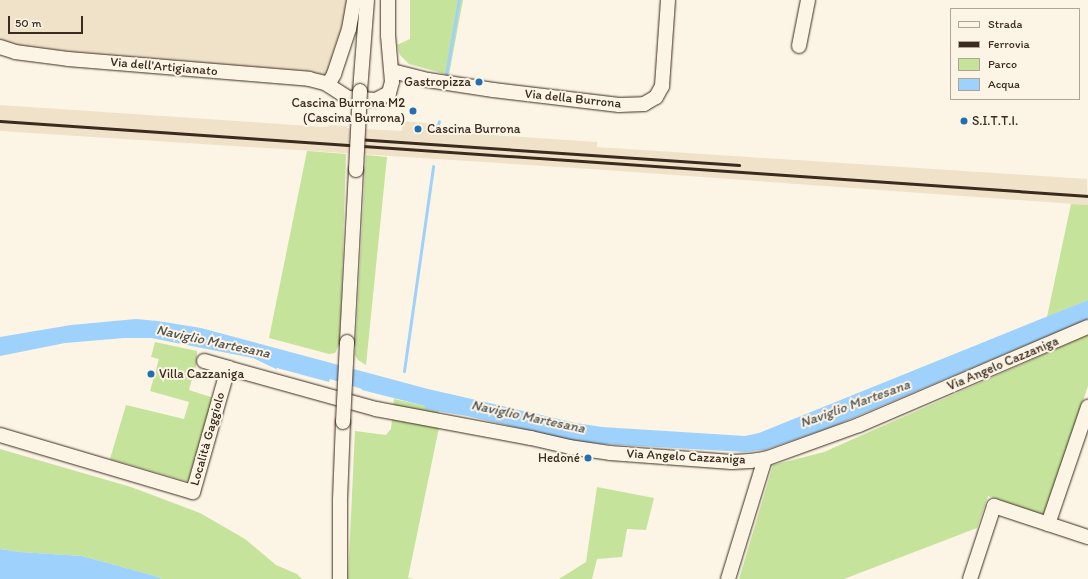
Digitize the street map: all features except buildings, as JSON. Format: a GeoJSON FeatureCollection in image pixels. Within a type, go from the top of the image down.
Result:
{"type":"FeatureCollection","features":[{"type":"Feature","properties":{"kind":"street"},"geometry":{"type":"LineString","coordinates":[[328,84],[334,74],[348,29],[354,0]]}},
{"type":"Feature","properties":{"kind":"street"},"geometry":{"type":"LineString","coordinates":[[340,579],[340,500],[343,422],[360,91],[367,0]]}},
{"type":"Feature","properties":{"kind":"street"},"geometry":{"type":"LineString","coordinates":[[388,0],[388,35],[392,71]]}},
{"type":"Feature","properties":{"kind":"street","name":"Via della Burrona"},"geometry":{"type":"LineString","coordinates":[[392,71],[436,82],[515,93],[625,105],[640,105],[650,102],[659,92],[662,82],[668,0]]}},
{"type":"Feature","properties":{"kind":"street"},"geometry":{"type":"LineString","coordinates":[[799,46],[808,0]]}},
{"type":"Feature","properties":{"kind":"street","name":"Via dell'Artigianato"},"geometry":{"type":"LineString","coordinates":[[0,47],[15,52],[68,59],[305,78],[328,84],[350,98],[378,99],[390,91],[392,71]]}},
{"type":"Feature","properties":{"kind":"street","name":"Via Angelo Cazzaniga"},"geometry":{"type":"LineString","coordinates":[[228,368],[359,405],[589,450],[732,462],[765,459],[859,426],[1088,327]]}},
{"type":"Feature","properties":{"kind":"street"},"geometry":{"type":"LineString","coordinates":[[204,361],[228,368]]}},
{"type":"Feature","properties":{"kind":"street","name":"Località Gaggiolo"},"geometry":{"type":"LineString","coordinates":[[0,436],[193,492],[228,368]]}},
{"type":"Feature","properties":{"kind":"street"},"geometry":{"type":"LineString","coordinates":[[1048,524],[1088,407]]}},
{"type":"Feature","properties":{"kind":"street"},"geometry":{"type":"LineString","coordinates":[[728,579],[765,459]]}},
{"type":"Feature","properties":{"kind":"street"},"geometry":{"type":"LineString","coordinates":[[970,579],[994,506],[1088,537]]}},
{"type":"Feature","properties":{"kind":"shaded area"},"geometry":{"type":"Polygon","coordinates":[[[0,0],[357,0],[337,74],[314,85],[0,52],[0,0]]]}},
{"type":"Feature","properties":{"kind":"shaded area"},"geometry":{"type":"Polygon","coordinates":[[[0,105],[325,127],[331,125],[347,126],[347,128],[402,131],[403,121],[434,124],[434,131],[597,142],[597,147],[1087,179],[1088,205],[591,169],[0,131],[0,105]]]}},
{"type":"Feature","properties":{"kind":"green space"},"geometry":{"type":"Polygon","coordinates":[[[410,0],[463,0],[449,75],[409,64],[400,55],[397,45],[410,39],[410,0]]]}},
{"type":"Feature","properties":{"kind":"green space"},"geometry":{"type":"Polygon","coordinates":[[[307,151],[346,154],[340,343],[335,353],[329,354],[269,338],[307,151]]]}},
{"type":"Feature","properties":{"kind":"green space"},"geometry":{"type":"Polygon","coordinates":[[[366,155],[387,157],[366,365],[358,360],[355,355],[366,155]]]}},
{"type":"Feature","properties":{"kind":"green space"},"geometry":{"type":"Polygon","coordinates":[[[1071,204],[1088,205],[1088,300],[1047,317],[1071,204]]]}},
{"type":"Feature","properties":{"kind":"green space"},"geometry":{"type":"Polygon","coordinates":[[[1088,335],[1088,386],[1044,515],[988,496],[977,528],[844,579],[739,579],[773,465],[824,452],[1088,335]]]}},
{"type":"Feature","properties":{"kind":"green space"},"geometry":{"type":"Polygon","coordinates":[[[155,342],[197,351],[197,362],[189,390],[217,399],[193,483],[110,459],[126,405],[184,419],[189,402],[150,391],[159,359],[151,357],[155,342]]]}},
{"type":"Feature","properties":{"kind":"green space"},"geometry":{"type":"Polygon","coordinates":[[[394,399],[425,406],[426,409],[438,411],[441,418],[408,578],[413,579],[348,579],[355,431],[386,435],[391,429],[394,399]]]}},
{"type":"Feature","properties":{"kind":"green space"},"geometry":{"type":"Polygon","coordinates":[[[0,449],[131,487],[200,513],[245,539],[276,565],[297,574],[302,579],[162,579],[82,556],[20,552],[0,549],[0,449]]]}},
{"type":"Feature","properties":{"kind":"green space"},"geometry":{"type":"Polygon","coordinates":[[[597,487],[654,498],[646,530],[627,529],[622,557],[597,559],[592,579],[559,579],[586,562],[597,487]]]}},
{"type":"Feature","properties":{"kind":"water","name":"Naviglio Martesana"},"geometry":{"type":"Polygon","coordinates":[[[1088,300],[1088,319],[834,426],[765,450],[746,452],[602,444],[574,441],[467,416],[425,409],[425,406],[362,390],[330,379],[329,382],[277,368],[276,369],[253,358],[151,338],[124,338],[65,343],[0,356],[0,337],[71,325],[136,319],[158,321],[201,328],[428,389],[576,423],[602,427],[745,436],[759,433],[1088,300]]]}},
{"type":"Feature","properties":{"kind":"water"},"geometry":{"type":"Polygon","coordinates":[[[0,549],[20,552],[82,556],[162,579],[0,579],[0,549]]]}},
{"type":"Feature","properties":{"kind":"waterway"},"geometry":{"type":"LineString","coordinates":[[446,75],[459,0]]}},
{"type":"Feature","properties":{"kind":"waterway"},"geometry":{"type":"LineString","coordinates":[[437,129],[439,121]]}},
{"type":"Feature","properties":{"kind":"waterway"},"geometry":{"type":"LineString","coordinates":[[404,371],[433,166]]}},
{"type":"Feature","properties":{"kind":"railway"},"geometry":{"type":"LineString","coordinates":[[0,121],[1088,196]]}},
{"type":"Feature","properties":{"kind":"railway"},"geometry":{"type":"LineString","coordinates":[[356,139],[739,165]]}},
{"type":"Feature","properties":{"kind":"place","name":"Gastropizza"},"geometry":{"type":"Point","coordinates":[479,82]}},
{"type":"Feature","properties":{"kind":"place","name":"Cascina Burrona M2 (Cascina Burrona)"},"geometry":{"type":"Point","coordinates":[413,111]}},
{"type":"Feature","properties":{"kind":"place","name":"S.I.T.T.I."},"geometry":{"type":"Point","coordinates":[964,121]}},
{"type":"Feature","properties":{"kind":"place","name":"Cascina Burrona"},"geometry":{"type":"Point","coordinates":[418,129]}},
{"type":"Feature","properties":{"kind":"place","name":"Villa Cazzaniga"},"geometry":{"type":"Point","coordinates":[151,374]}},
{"type":"Feature","properties":{"kind":"place","name":"Hedoné"},"geometry":{"type":"Point","coordinates":[588,458]}}]}
